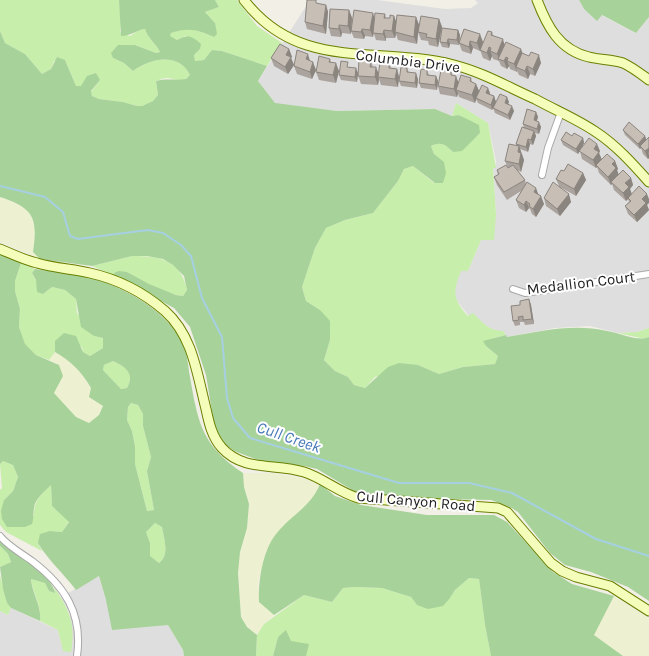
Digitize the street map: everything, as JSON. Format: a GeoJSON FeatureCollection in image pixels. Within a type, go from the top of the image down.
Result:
{"type":"FeatureCollection","features":[{"type":"Feature","properties":{"kind":"street","name":"Columbia Drive"},"geometry":{"type":"LineString","coordinates":[[244,0],[267,24],[298,43],[326,50],[452,65],[487,76],[561,112],[597,132],[623,155],[649,182]]}},
{"type":"Feature","properties":{"kind":"street"},"geometry":{"type":"LineString","coordinates":[[537,0],[554,36],[568,48],[588,57],[622,63],[649,80]]}},
{"type":"Feature","properties":{"kind":"street"},"geometry":{"type":"LineString","coordinates":[[542,175],[548,148],[561,112]]}},
{"type":"Feature","properties":{"kind":"street","name":"Cull Canyon Road"},"geometry":{"type":"LineString","coordinates":[[0,249],[36,263],[91,273],[116,281],[144,295],[166,312],[180,328],[191,351],[213,434],[222,447],[238,460],[255,465],[306,472],[344,494],[363,499],[498,508],[507,512],[551,563],[562,571],[576,577],[610,586],[649,611]]}},
{"type":"Feature","properties":{"kind":"street","name":"Medallion Court"},"geometry":{"type":"LineString","coordinates":[[513,289],[526,293],[649,274]]}},
{"type":"Feature","properties":{"kind":"street"},"geometry":{"type":"LineString","coordinates":[[0,536],[42,569],[61,587],[70,602],[78,626],[77,656]]}},
{"type":"Feature","properties":{"kind":"shaded area"},"geometry":{"type":"Polygon","coordinates":[[[310,0],[377,0],[445,9],[471,8],[478,3],[475,0],[579,0],[584,9],[597,20],[601,15],[636,33],[649,17],[649,328],[637,332],[618,333],[590,326],[555,328],[507,337],[503,331],[496,331],[469,316],[457,301],[455,296],[455,286],[461,270],[468,271],[481,240],[496,214],[493,167],[495,168],[496,161],[488,123],[456,103],[452,116],[435,109],[337,111],[275,104],[258,81],[310,0]]]}},
{"type":"Feature","properties":{"kind":"shaded area"},"geometry":{"type":"Polygon","coordinates":[[[99,576],[106,600],[168,625],[183,650],[184,656],[0,656],[0,611],[8,615],[11,608],[58,630],[63,650],[70,613],[61,597],[99,576]]]}},
{"type":"Feature","properties":{"kind":"green space"},"geometry":{"type":"Polygon","coordinates":[[[0,0],[119,0],[121,21],[120,32],[130,36],[139,30],[145,29],[148,36],[160,52],[156,53],[135,45],[113,58],[124,63],[133,71],[140,66],[156,60],[172,60],[185,68],[190,75],[184,80],[166,78],[156,81],[158,95],[153,101],[142,106],[99,99],[92,96],[91,92],[100,80],[81,86],[76,86],[65,60],[54,61],[51,69],[42,74],[25,54],[5,43],[0,31],[0,0]]]}},
{"type":"Feature","properties":{"kind":"green space"},"geometry":{"type":"Polygon","coordinates":[[[119,0],[215,0],[219,7],[205,12],[215,23],[217,34],[214,37],[193,30],[177,31],[171,33],[170,36],[177,40],[184,37],[190,37],[201,44],[200,49],[194,55],[195,61],[204,60],[212,50],[222,51],[267,66],[258,81],[275,103],[337,111],[435,109],[452,116],[459,115],[479,125],[480,133],[462,151],[453,152],[441,144],[431,146],[434,154],[444,162],[446,173],[443,183],[435,183],[413,166],[404,169],[398,181],[373,213],[345,220],[326,228],[315,248],[302,287],[306,301],[320,310],[330,321],[330,340],[324,360],[335,371],[348,377],[354,385],[365,388],[388,367],[399,363],[418,365],[439,374],[463,367],[495,364],[498,356],[486,346],[483,341],[506,335],[507,337],[557,329],[582,328],[607,331],[634,338],[649,337],[649,601],[628,587],[591,572],[565,565],[550,553],[518,512],[510,507],[491,500],[395,498],[359,494],[317,469],[304,466],[266,463],[234,451],[226,445],[215,430],[206,375],[190,327],[174,308],[115,276],[114,273],[119,271],[127,272],[149,284],[176,295],[183,296],[187,290],[184,276],[173,265],[163,259],[147,256],[132,256],[92,266],[40,259],[33,252],[35,231],[31,216],[27,210],[20,205],[0,197],[0,31],[5,43],[25,54],[42,74],[51,69],[57,57],[65,60],[76,86],[81,86],[87,76],[96,73],[100,80],[91,91],[92,96],[99,99],[142,106],[153,101],[158,95],[156,81],[186,79],[190,75],[179,63],[172,60],[156,60],[140,66],[133,71],[124,63],[113,58],[111,53],[118,45],[135,45],[156,53],[160,52],[148,36],[145,29],[121,36],[119,0]]]}},
{"type":"Feature","properties":{"kind":"green space"},"geometry":{"type":"Polygon","coordinates":[[[215,0],[237,0],[257,26],[282,43],[267,66],[222,51],[212,50],[204,60],[195,61],[194,55],[200,49],[185,36],[177,40],[169,36],[173,32],[179,30],[191,29],[214,37],[215,23],[205,12],[219,7],[215,0]]]}},
{"type":"Feature","properties":{"kind":"green space"},"geometry":{"type":"Polygon","coordinates":[[[579,0],[649,0],[649,17],[636,33],[602,15],[597,21],[584,9],[579,0]]]}},
{"type":"Feature","properties":{"kind":"green space"},"geometry":{"type":"Polygon","coordinates":[[[456,103],[488,123],[496,168],[493,168],[496,214],[494,240],[481,240],[468,271],[461,271],[456,284],[456,295],[459,304],[468,316],[473,313],[490,328],[503,331],[506,335],[494,338],[486,346],[498,356],[495,364],[463,367],[439,374],[418,365],[375,377],[365,388],[354,385],[348,377],[335,371],[324,360],[330,340],[320,310],[306,301],[302,287],[315,248],[326,228],[345,220],[373,213],[398,181],[404,169],[413,166],[434,183],[434,154],[431,146],[443,144],[453,152],[480,133],[460,115],[452,116],[456,103]]]}},
{"type":"Feature","properties":{"kind":"green space"},"geometry":{"type":"Polygon","coordinates":[[[0,197],[25,207],[30,214],[35,226],[35,238],[40,259],[0,242],[0,197]]]}},
{"type":"Feature","properties":{"kind":"green space"},"geometry":{"type":"Polygon","coordinates":[[[0,254],[21,263],[15,281],[15,291],[20,309],[19,327],[25,344],[36,355],[59,365],[63,376],[54,393],[76,417],[89,423],[99,415],[103,406],[89,397],[91,388],[80,372],[66,359],[55,352],[55,341],[64,333],[76,336],[83,352],[90,356],[103,348],[103,338],[94,336],[81,327],[76,299],[65,290],[52,287],[43,294],[37,292],[36,280],[32,273],[35,269],[87,277],[104,282],[127,292],[151,307],[171,325],[184,347],[199,420],[210,443],[229,463],[243,473],[244,487],[249,504],[247,528],[240,552],[238,573],[241,617],[247,627],[257,635],[256,656],[184,656],[183,650],[168,625],[112,630],[99,576],[76,590],[46,555],[38,543],[40,534],[50,531],[62,532],[69,522],[52,506],[51,485],[40,496],[34,505],[32,524],[25,527],[7,527],[2,519],[1,511],[4,500],[13,491],[18,477],[13,465],[3,461],[0,464],[0,254]],[[113,361],[104,365],[103,370],[121,389],[127,388],[130,375],[125,368],[113,361]],[[131,403],[128,407],[127,420],[132,431],[135,446],[135,464],[147,511],[154,510],[147,471],[151,457],[143,426],[143,414],[138,405],[131,403]],[[155,523],[146,532],[150,543],[150,556],[159,563],[164,556],[165,551],[162,527],[155,523]]]}},
{"type":"Feature","properties":{"kind":"green space"},"geometry":{"type":"Polygon","coordinates":[[[132,256],[152,257],[168,262],[174,266],[180,272],[187,290],[183,296],[161,290],[127,272],[115,276],[92,266],[132,256]]]}},
{"type":"Feature","properties":{"kind":"green space"},"geometry":{"type":"Polygon","coordinates":[[[21,263],[35,269],[32,273],[43,294],[52,287],[65,290],[76,299],[77,313],[94,336],[103,338],[103,348],[90,356],[83,352],[82,347],[55,341],[55,352],[49,360],[36,355],[25,345],[19,327],[20,309],[15,291],[15,281],[21,263]]]}},
{"type":"Feature","properties":{"kind":"green space"},"geometry":{"type":"Polygon","coordinates":[[[649,328],[649,337],[645,339],[618,333],[637,332],[649,328]]]}},
{"type":"Feature","properties":{"kind":"green space"},"geometry":{"type":"Polygon","coordinates":[[[55,352],[66,358],[78,369],[103,406],[99,415],[89,423],[76,417],[53,393],[59,384],[59,365],[49,360],[55,352]]]}},
{"type":"Feature","properties":{"kind":"green space"},"geometry":{"type":"Polygon","coordinates":[[[113,361],[125,368],[130,374],[127,388],[121,389],[103,370],[104,365],[113,361]]]}},
{"type":"Feature","properties":{"kind":"green space"},"geometry":{"type":"Polygon","coordinates":[[[131,403],[138,405],[143,414],[143,426],[151,457],[147,471],[154,510],[147,511],[135,464],[135,446],[132,431],[127,420],[128,407],[131,403]]]}},
{"type":"Feature","properties":{"kind":"green space"},"geometry":{"type":"Polygon","coordinates":[[[3,461],[13,465],[18,477],[13,491],[4,500],[34,516],[36,502],[51,485],[52,506],[69,521],[62,532],[50,531],[38,543],[42,551],[6,532],[0,525],[0,490],[2,488],[0,464],[3,461]]]}},
{"type":"Feature","properties":{"kind":"green space"},"geometry":{"type":"Polygon","coordinates":[[[243,473],[273,473],[307,479],[320,484],[316,495],[309,503],[275,535],[266,555],[258,582],[259,602],[274,615],[264,624],[257,635],[247,627],[241,617],[238,573],[240,552],[247,528],[249,504],[244,487],[243,473]]]}},
{"type":"Feature","properties":{"kind":"green space"},"geometry":{"type":"Polygon","coordinates":[[[320,484],[335,496],[361,505],[427,515],[494,515],[507,522],[553,572],[572,584],[614,596],[594,635],[623,656],[491,656],[479,579],[469,578],[455,590],[443,606],[428,609],[417,605],[411,597],[382,588],[356,587],[343,588],[332,602],[304,595],[274,615],[259,602],[259,585],[262,566],[268,548],[276,534],[306,505],[320,484]]]}},
{"type":"Feature","properties":{"kind":"green space"},"geometry":{"type":"Polygon","coordinates":[[[155,523],[162,527],[165,541],[164,555],[159,563],[149,556],[150,543],[146,532],[155,523]]]}},
{"type":"Feature","properties":{"kind":"green space"},"geometry":{"type":"Polygon","coordinates":[[[0,540],[32,564],[48,579],[53,586],[55,593],[49,591],[45,583],[31,579],[40,610],[40,621],[11,608],[7,603],[3,589],[0,567],[11,562],[8,554],[0,546],[0,540]]]}},
{"type":"Feature","properties":{"kind":"green space"},"geometry":{"type":"Polygon","coordinates":[[[0,546],[8,554],[11,562],[0,567],[0,546]]]}},
{"type":"Feature","properties":{"kind":"green space"},"geometry":{"type":"Polygon","coordinates":[[[0,575],[7,603],[11,608],[8,615],[0,611],[0,575]]]}},
{"type":"Feature","properties":{"kind":"green space"},"geometry":{"type":"Polygon","coordinates":[[[469,578],[479,579],[491,656],[306,656],[291,641],[278,637],[273,656],[256,656],[257,635],[264,624],[304,595],[332,602],[343,588],[382,588],[411,597],[417,605],[450,598],[455,590],[469,578]]]}},
{"type":"Feature","properties":{"kind":"green space"},"geometry":{"type":"Polygon","coordinates":[[[31,579],[45,583],[49,591],[55,593],[54,587],[64,602],[72,625],[73,633],[71,652],[63,651],[58,630],[40,621],[39,605],[31,579]]]}},
{"type":"Feature","properties":{"kind":"green space"},"geometry":{"type":"Polygon","coordinates":[[[614,596],[649,618],[649,656],[623,656],[593,635],[614,596]]]}},
{"type":"Feature","properties":{"kind":"green space"},"geometry":{"type":"Polygon","coordinates":[[[286,630],[291,641],[309,644],[306,656],[273,656],[278,637],[286,630]]]}},
{"type":"Feature","properties":{"kind":"building"},"geometry":{"type":"Polygon","coordinates":[[[307,0],[316,0],[316,3],[326,5],[323,26],[305,22],[307,0]]]}},
{"type":"Feature","properties":{"kind":"building"},"geometry":{"type":"Polygon","coordinates":[[[330,9],[349,10],[348,26],[339,25],[339,29],[329,28],[330,9]]]}},
{"type":"Feature","properties":{"kind":"building"},"geometry":{"type":"Polygon","coordinates":[[[354,10],[373,13],[370,30],[362,29],[361,32],[351,31],[354,10]]]}},
{"type":"Feature","properties":{"kind":"building"},"geometry":{"type":"Polygon","coordinates":[[[375,13],[385,14],[384,18],[390,18],[390,15],[394,16],[392,31],[384,30],[383,34],[373,33],[375,13]]]}},
{"type":"Feature","properties":{"kind":"building"},"geometry":{"type":"Polygon","coordinates":[[[397,15],[416,17],[414,37],[395,32],[397,15]]]}},
{"type":"Feature","properties":{"kind":"building"},"geometry":{"type":"Polygon","coordinates":[[[421,16],[439,19],[436,39],[426,37],[427,34],[418,32],[421,16]]]}},
{"type":"Feature","properties":{"kind":"building"},"geometry":{"type":"Polygon","coordinates":[[[442,28],[458,30],[457,40],[448,39],[447,43],[440,42],[442,28]]]}},
{"type":"Feature","properties":{"kind":"building"},"geometry":{"type":"Polygon","coordinates":[[[464,29],[480,34],[477,43],[470,41],[469,47],[459,43],[464,29]]]}},
{"type":"Feature","properties":{"kind":"building"},"geometry":{"type":"Polygon","coordinates":[[[488,31],[492,32],[491,35],[503,39],[497,54],[490,51],[491,48],[489,47],[487,53],[480,50],[488,31]]]}},
{"type":"Feature","properties":{"kind":"building"},"geometry":{"type":"Polygon","coordinates":[[[506,42],[521,49],[514,64],[507,61],[508,58],[506,57],[504,61],[498,59],[506,42]]]}},
{"type":"Feature","properties":{"kind":"building"},"geometry":{"type":"Polygon","coordinates":[[[280,44],[289,49],[286,55],[291,57],[285,67],[271,58],[280,44]]]}},
{"type":"Feature","properties":{"kind":"building"},"geometry":{"type":"Polygon","coordinates":[[[297,50],[308,54],[306,59],[313,62],[310,72],[294,66],[297,50]]]}},
{"type":"Feature","properties":{"kind":"building"},"geometry":{"type":"Polygon","coordinates":[[[531,52],[539,55],[533,69],[527,66],[525,71],[516,67],[522,53],[529,56],[531,52]]]}},
{"type":"Feature","properties":{"kind":"building"},"geometry":{"type":"Polygon","coordinates":[[[319,56],[330,59],[329,62],[336,63],[333,75],[316,72],[319,56]]]}},
{"type":"Feature","properties":{"kind":"building"},"geometry":{"type":"Polygon","coordinates":[[[359,60],[371,61],[370,67],[376,67],[375,77],[358,76],[359,60]]]}},
{"type":"Feature","properties":{"kind":"building"},"geometry":{"type":"Polygon","coordinates":[[[341,61],[348,62],[347,67],[356,68],[355,77],[339,75],[341,61]]]}},
{"type":"Feature","properties":{"kind":"building"},"geometry":{"type":"Polygon","coordinates":[[[380,62],[389,63],[389,68],[397,69],[395,79],[378,77],[380,62]]]}},
{"type":"Feature","properties":{"kind":"building"},"geometry":{"type":"Polygon","coordinates":[[[401,67],[407,68],[407,72],[416,73],[415,83],[399,81],[401,67]]]}},
{"type":"Feature","properties":{"kind":"building"},"geometry":{"type":"Polygon","coordinates":[[[421,69],[427,70],[427,75],[436,76],[435,85],[419,83],[421,69]]]}},
{"type":"Feature","properties":{"kind":"building"},"geometry":{"type":"Polygon","coordinates":[[[441,70],[451,72],[451,75],[456,76],[454,89],[438,86],[441,70]]]}},
{"type":"Feature","properties":{"kind":"building"},"geometry":{"type":"Polygon","coordinates":[[[461,75],[471,78],[470,81],[476,84],[472,95],[456,90],[461,75]]]}},
{"type":"Feature","properties":{"kind":"building"},"geometry":{"type":"Polygon","coordinates":[[[482,85],[488,88],[486,93],[494,96],[491,105],[476,98],[482,85]]]}},
{"type":"Feature","properties":{"kind":"building"},"geometry":{"type":"Polygon","coordinates":[[[500,94],[507,97],[505,103],[512,106],[508,115],[493,108],[500,94]]]}},
{"type":"Feature","properties":{"kind":"building"},"geometry":{"type":"Polygon","coordinates":[[[527,109],[536,112],[534,120],[539,122],[537,129],[523,124],[527,109]]]}},
{"type":"Feature","properties":{"kind":"building"},"geometry":{"type":"Polygon","coordinates":[[[629,122],[645,136],[638,144],[623,130],[629,122]]]}},
{"type":"Feature","properties":{"kind":"building"},"geometry":{"type":"Polygon","coordinates":[[[522,127],[534,131],[531,140],[528,139],[526,147],[516,144],[522,127]]]}},
{"type":"Feature","properties":{"kind":"building"},"geometry":{"type":"Polygon","coordinates":[[[566,132],[572,136],[574,133],[583,138],[576,149],[561,140],[566,132]]]}},
{"type":"Feature","properties":{"kind":"building"},"geometry":{"type":"Polygon","coordinates":[[[649,137],[649,148],[645,151],[640,146],[649,137]]]}},
{"type":"Feature","properties":{"kind":"building"},"geometry":{"type":"Polygon","coordinates":[[[589,138],[597,144],[594,149],[599,152],[593,160],[579,151],[589,138]]]}},
{"type":"Feature","properties":{"kind":"building"},"geometry":{"type":"Polygon","coordinates":[[[509,144],[519,146],[518,152],[521,153],[519,164],[505,161],[509,144]]]}},
{"type":"Feature","properties":{"kind":"building"},"geometry":{"type":"Polygon","coordinates":[[[607,154],[615,161],[612,164],[616,168],[608,177],[596,165],[607,154]]]}},
{"type":"Feature","properties":{"kind":"building"},"geometry":{"type":"Polygon","coordinates":[[[568,164],[583,173],[574,189],[556,179],[561,170],[564,171],[568,164]]]}},
{"type":"Feature","properties":{"kind":"building"},"geometry":{"type":"Polygon","coordinates":[[[506,165],[508,168],[513,165],[525,180],[504,192],[494,177],[499,174],[497,170],[506,165]]]}},
{"type":"Feature","properties":{"kind":"building"},"geometry":{"type":"Polygon","coordinates":[[[623,170],[631,178],[625,183],[629,187],[623,193],[611,182],[623,170]]]}},
{"type":"Feature","properties":{"kind":"building"},"geometry":{"type":"Polygon","coordinates":[[[527,182],[536,188],[534,192],[541,196],[533,209],[526,201],[524,205],[516,200],[527,182]]]}},
{"type":"Feature","properties":{"kind":"building"},"geometry":{"type":"Polygon","coordinates":[[[553,182],[569,194],[557,209],[544,198],[553,182]]]}},
{"type":"Feature","properties":{"kind":"building"},"geometry":{"type":"Polygon","coordinates":[[[639,186],[647,194],[642,199],[646,203],[634,215],[625,206],[631,201],[628,198],[639,186]]]}},
{"type":"Feature","properties":{"kind":"building"},"geometry":{"type":"Polygon","coordinates":[[[529,299],[532,319],[523,320],[523,316],[518,317],[519,320],[513,321],[511,306],[520,305],[520,301],[529,299]]]}},
{"type":"Feature","properties":{"kind":"waterway","name":"Cull Creek"},"geometry":{"type":"LineString","coordinates":[[0,186],[45,197],[63,212],[70,236],[78,239],[148,230],[163,233],[181,245],[191,256],[202,298],[222,337],[227,398],[233,418],[250,438],[399,483],[469,483],[512,493],[596,539],[649,556]]}}]}
